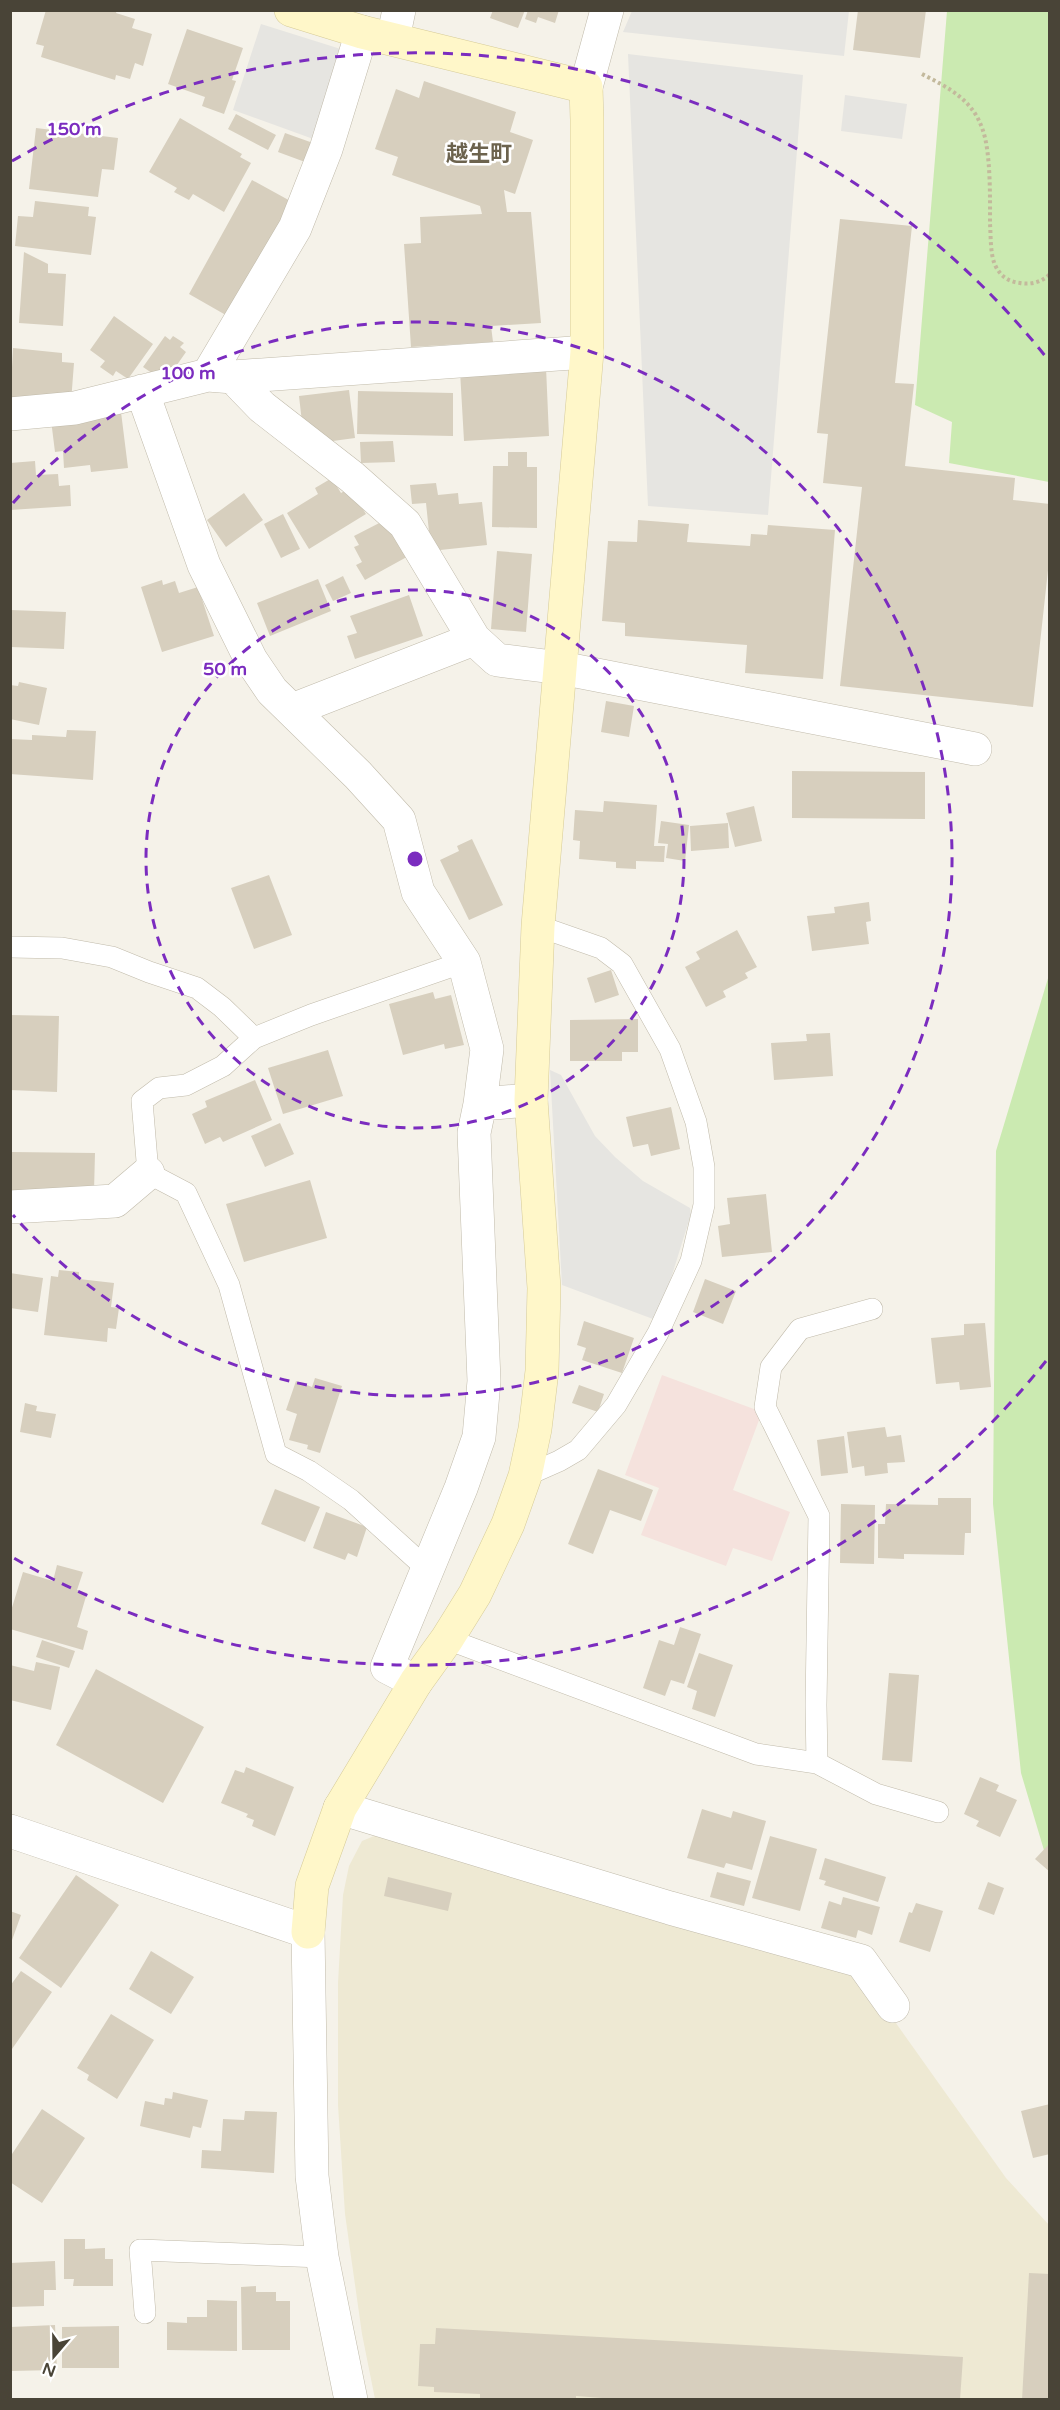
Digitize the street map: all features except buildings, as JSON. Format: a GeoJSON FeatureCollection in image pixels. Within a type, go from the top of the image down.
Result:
{"type":"FeatureCollection","features":[{"type":"Feature","properties":{"kind":"street"},"geometry":{"type":"LineString","coordinates":[[291,10],[362,32],[396,25],[586,87]]}},
{"type":"Feature","properties":{"kind":"street"},"geometry":{"type":"LineString","coordinates":[[351,2400],[322,2258],[312,2176],[308,1932],[312,1886],[340,1808],[416,1682],[447,1640],[475,1594],[508,1524],[525,1476],[535,1429],[542,1371],[544,1288],[531,1100],[538,926],[587,352],[586,87],[607,10]]}},
{"type":"Feature","properties":{"kind":"street"},"geometry":{"type":"LineString","coordinates":[[220,376],[295,228],[326,149],[362,32]]}},
{"type":"Feature","properties":{"kind":"street"},"geometry":{"type":"LineString","coordinates":[[10,414],[75,408],[142,391],[220,376],[587,352]]}},
{"type":"Feature","properties":{"kind":"street"},"geometry":{"type":"LineString","coordinates":[[220,376],[352,477],[405,524],[474,639],[497,660],[561,668],[975,749]]}},
{"type":"Feature","properties":{"kind":"street"},"geometry":{"type":"LineString","coordinates":[[142,391],[204,565],[251,660],[272,691],[358,775],[399,820],[418,892],[464,962],[487,1049],[474,1133],[484,1382],[479,1437],[461,1488],[387,1667],[416,1682]]}},
{"type":"Feature","properties":{"kind":"street"},"geometry":{"type":"LineString","coordinates":[[292,710],[474,639]]}},
{"type":"Feature","properties":{"kind":"street"},"geometry":{"type":"LineString","coordinates":[[480,1104],[531,1100]]}},
{"type":"Feature","properties":{"kind":"street"},"geometry":{"type":"LineString","coordinates":[[10,1207],[115,1201],[148,1173]]}},
{"type":"Feature","properties":{"kind":"street"},"geometry":{"type":"LineString","coordinates":[[340,1808],[670,1908],[861,1961],[893,2006]]}},
{"type":"Feature","properties":{"kind":"street"},"geometry":{"type":"LineString","coordinates":[[10,1831],[308,1932]]}},
{"type":"Feature","properties":{"kind":"lane"},"geometry":{"type":"LineString","coordinates":[[525,1476],[578,1450],[616,1404],[657,1334],[691,1261],[704,1205],[704,1167],[696,1122],[670,1049],[622,964],[602,948],[538,926]]}},
{"type":"Feature","properties":{"kind":"lane"},"geometry":{"type":"LineString","coordinates":[[10,947],[62,948],[112,957],[197,988],[222,1007],[254,1038]]}},
{"type":"Feature","properties":{"kind":"lane"},"geometry":{"type":"LineString","coordinates":[[426,1568],[351,1500],[309,1471],[276,1454],[229,1285],[186,1193],[148,1173],[142,1101],[159,1088],[186,1085],[223,1066],[254,1038],[311,1015],[464,962]]}},
{"type":"Feature","properties":{"kind":"lane"},"geometry":{"type":"LineString","coordinates":[[817,1763],[819,1516],[765,1407],[771,1367],[800,1329],[872,1309]]}},
{"type":"Feature","properties":{"kind":"lane"},"geometry":{"type":"LineString","coordinates":[[447,1640],[756,1754],[817,1763],[876,1794],[938,1812]]}},
{"type":"Feature","properties":{"kind":"lane"},"geometry":{"type":"LineString","coordinates":[[145,2313],[140,2250],[322,2258]]}},
{"type":"Feature","properties":{"kind":"path"},"geometry":{"type":"LineString","coordinates":[[922,74],[962,97],[977,117],[983,130],[989,183],[991,245],[995,266],[1007,280],[1023,284],[1043,280],[1050,274]]}},
{"type":"Feature","properties":{"kind":"shaded area"},"geometry":{"type":"Polygon","coordinates":[[[632,10],[849,11],[844,56],[623,32],[632,10]]]}},
{"type":"Feature","properties":{"kind":"shaded area"},"geometry":{"type":"Polygon","coordinates":[[[261,24],[347,51],[316,140],[233,110],[261,24]]]}},
{"type":"Feature","properties":{"kind":"shaded area"},"geometry":{"type":"Polygon","coordinates":[[[628,54],[803,75],[768,515],[648,506],[628,54]]]}},
{"type":"Feature","properties":{"kind":"shaded area"},"geometry":{"type":"Polygon","coordinates":[[[845,95],[907,104],[902,139],[841,131],[845,95]]]}},
{"type":"Feature","properties":{"kind":"shaded area"},"geometry":{"type":"Polygon","coordinates":[[[550,1070],[561,1075],[595,1136],[615,1157],[643,1181],[690,1208],[691,1214],[668,1288],[653,1319],[562,1285],[550,1070]]]}},
{"type":"Feature","properties":{"kind":"shaded area"},"geometry":{"type":"Polygon","coordinates":[[[662,1375],[762,1412],[733,1490],[790,1512],[772,1561],[733,1548],[726,1566],[641,1535],[659,1488],[625,1475],[662,1375]]]}},
{"type":"Feature","properties":{"kind":"shaded area"},"geometry":{"type":"Polygon","coordinates":[[[379,1834],[858,1975],[871,1988],[1006,2178],[1049,2225],[1049,2399],[375,2399],[362,2334],[345,2214],[338,2105],[338,1983],[343,1895],[349,1866],[362,1841],[379,1834]]]}},
{"type":"Feature","properties":{"kind":"green space"},"geometry":{"type":"Polygon","coordinates":[[[947,11],[1049,11],[1049,482],[949,463],[952,422],[915,405],[947,11]]]}},
{"type":"Feature","properties":{"kind":"green space"},"geometry":{"type":"Polygon","coordinates":[[[1049,975],[1049,1867],[1021,1773],[993,1504],[996,1151],[1049,975]]]}},
{"type":"Feature","properties":{"kind":"district","name":"越生町"},"geometry":{"type":"Point","coordinates":[479,154]}}]}
